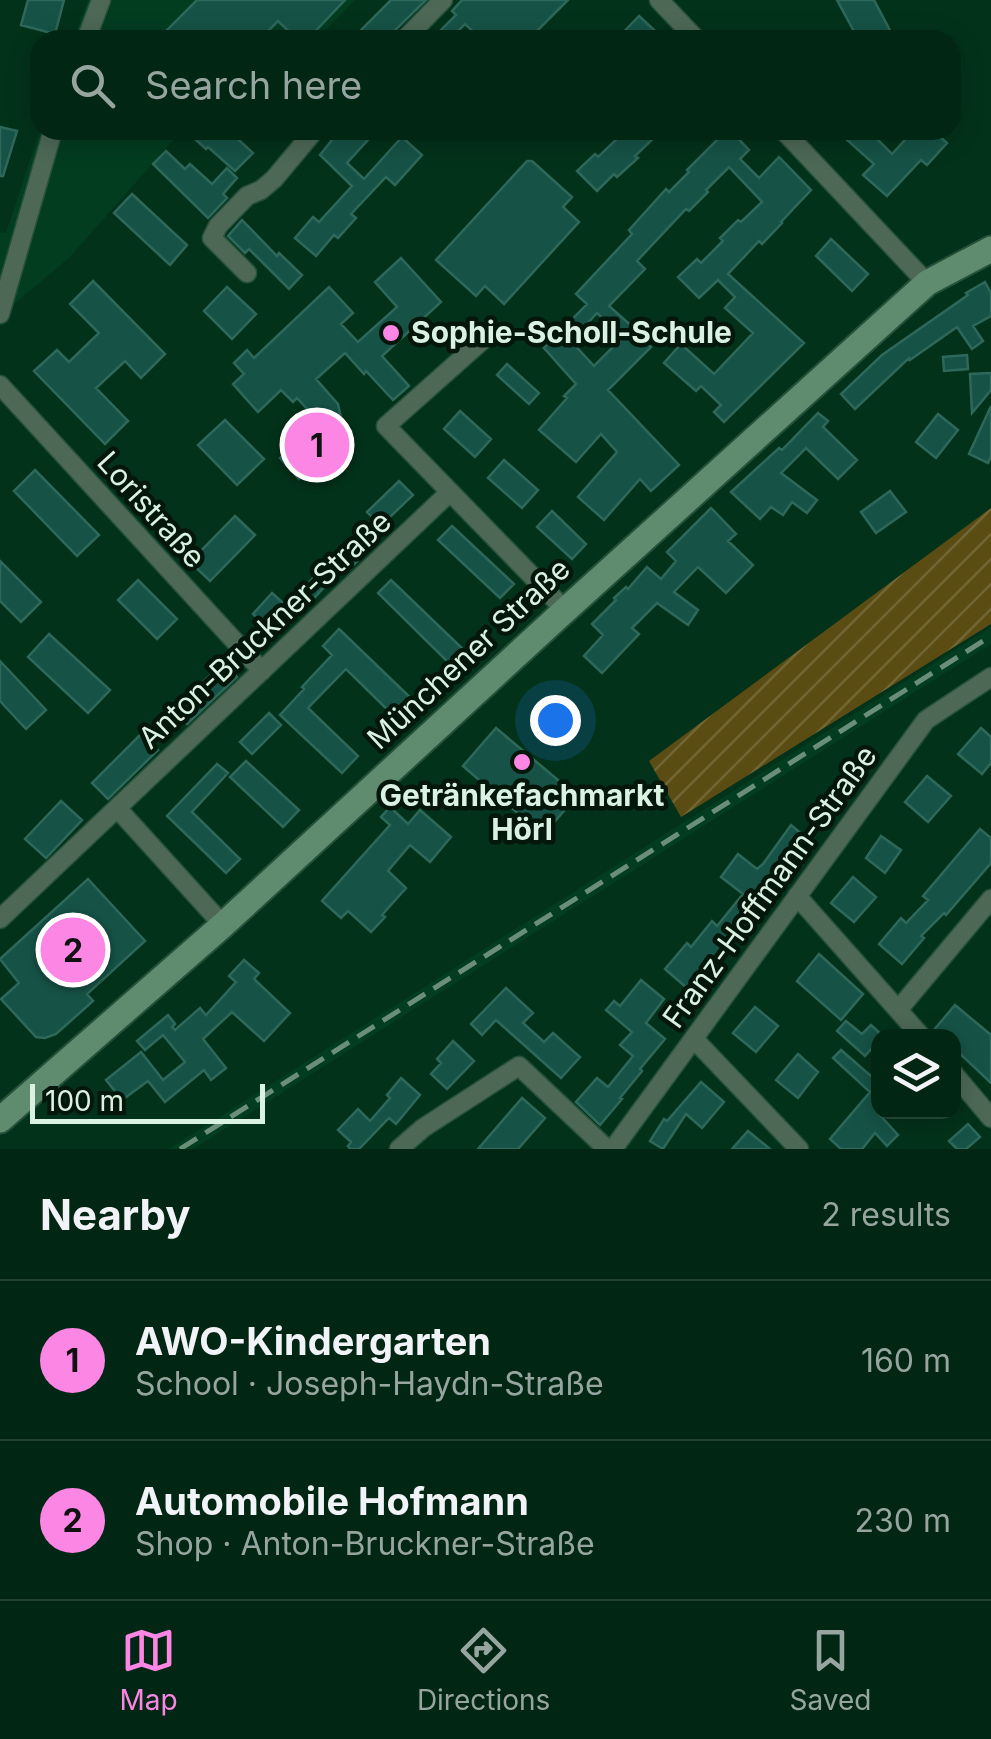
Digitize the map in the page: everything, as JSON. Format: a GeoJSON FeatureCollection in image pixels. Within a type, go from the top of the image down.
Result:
{"type":"FeatureCollection","features":[{"type":"Feature","properties":{"kind":"main road","name":"Münchener Straße"},"geometry":{"type":"LineString","coordinates":[[0,1120],[222,925],[928,283],[991,249]]}},
{"type":"Feature","properties":{"kind":"street"},"geometry":{"type":"LineString","coordinates":[[90,30],[101,0]]}},
{"type":"Feature","properties":{"kind":"street"},"geometry":{"type":"LineString","coordinates":[[414,30],[443,0]]}},
{"type":"Feature","properties":{"kind":"street"},"geometry":{"type":"LineString","coordinates":[[659,0],[688,30]]}},
{"type":"Feature","properties":{"kind":"street"},"geometry":{"type":"LineString","coordinates":[[0,314],[49,140]]}},
{"type":"Feature","properties":{"kind":"street"},"geometry":{"type":"LineString","coordinates":[[247,272],[212,238],[218,226],[247,196],[281,171],[307,140]]}},
{"type":"Feature","properties":{"kind":"street"},"geometry":{"type":"LineString","coordinates":[[792,140],[928,283]]}},
{"type":"Feature","properties":{"kind":"street"},"geometry":{"type":"LineString","coordinates":[[485,338],[386,426],[565,610]]}},
{"type":"Feature","properties":{"kind":"street","name":"Loristraße"},"geometry":{"type":"LineString","coordinates":[[0,385],[262,671]]}},
{"type":"Feature","properties":{"kind":"street","name":"Anton-Bruckner-Straße"},"geometry":{"type":"LineString","coordinates":[[0,919],[450,492]]}},
{"type":"Feature","properties":{"kind":"street","name":"Franz-Hoffmann-Straße"},"geometry":{"type":"LineString","coordinates":[[610,1149],[926,720],[991,677]]}},
{"type":"Feature","properties":{"kind":"street"},"geometry":{"type":"LineString","coordinates":[[117,808],[222,925]]}},
{"type":"Feature","properties":{"kind":"street"},"geometry":{"type":"LineString","coordinates":[[797,896],[915,1029]]}},
{"type":"Feature","properties":{"kind":"street"},"geometry":{"type":"LineString","coordinates":[[898,1010],[991,899]]}},
{"type":"Feature","properties":{"kind":"street"},"geometry":{"type":"LineString","coordinates":[[694,1039],[799,1149]]}},
{"type":"Feature","properties":{"kind":"street"},"geometry":{"type":"LineString","coordinates":[[398,1149],[423,1128],[519,1066],[610,1149]]}},
{"type":"Feature","properties":{"kind":"street"},"geometry":{"type":"LineString","coordinates":[[961,1082],[991,1118]]}},
{"type":"Feature","properties":{"kind":"shaded area"},"geometry":{"type":"Polygon","coordinates":[[[88,0],[355,0],[326,30],[77,30],[88,0]]]}},
{"type":"Feature","properties":{"kind":"shaded area"},"geometry":{"type":"Polygon","coordinates":[[[37,140],[173,140],[69,258],[0,316],[0,232],[6,233],[37,140]]]}},
{"type":"Feature","properties":{"kind":"shaded area"},"geometry":{"type":"Polygon","coordinates":[[[991,508],[991,624],[681,817],[649,761],[991,508]]]}},
{"type":"Feature","properties":{"kind":"shaded area"},"geometry":{"type":"Polygon","coordinates":[[[991,627],[991,644],[193,1149],[169,1149],[991,627]]]}},
{"type":"Feature","properties":{"kind":"building"},"geometry":{"type":"Polygon","coordinates":[[[28,0],[64,0],[56,30],[21,25],[28,0]]]}},
{"type":"Feature","properties":{"kind":"building"},"geometry":{"type":"Polygon","coordinates":[[[197,0],[345,0],[316,30],[287,30],[278,21],[269,30],[167,30],[197,0]]]}},
{"type":"Feature","properties":{"kind":"building"},"geometry":{"type":"Polygon","coordinates":[[[391,0],[426,0],[395,30],[361,30],[391,0]]]}},
{"type":"Feature","properties":{"kind":"building"},"geometry":{"type":"Polygon","coordinates":[[[462,0],[568,0],[538,30],[471,30],[465,24],[459,30],[441,30],[456,15],[452,11],[462,0]]]}},
{"type":"Feature","properties":{"kind":"building"},"geometry":{"type":"Polygon","coordinates":[[[837,0],[874,0],[890,30],[853,30],[837,0]]]}},
{"type":"Feature","properties":{"kind":"building"},"geometry":{"type":"Polygon","coordinates":[[[639,16],[654,30],[626,30],[639,16]]]}},
{"type":"Feature","properties":{"kind":"building"},"geometry":{"type":"Polygon","coordinates":[[[0,127],[17,131],[3,176],[0,176],[0,127]]]}},
{"type":"Feature","properties":{"kind":"building"},"geometry":{"type":"Polygon","coordinates":[[[196,140],[239,140],[253,153],[235,171],[196,140]]]}},
{"type":"Feature","properties":{"kind":"building"},"geometry":{"type":"Polygon","coordinates":[[[332,140],[368,140],[347,163],[364,179],[399,140],[405,140],[422,155],[395,185],[386,177],[351,214],[356,218],[316,256],[295,238],[313,217],[319,222],[352,186],[320,155],[332,140]]]}},
{"type":"Feature","properties":{"kind":"building"},"geometry":{"type":"Polygon","coordinates":[[[616,140],[652,140],[635,156],[638,158],[597,191],[577,171],[595,154],[598,157],[616,140]]]}},
{"type":"Feature","properties":{"kind":"building"},"geometry":{"type":"Polygon","coordinates":[[[717,140],[740,140],[749,150],[740,159],[759,178],[779,157],[811,190],[762,244],[759,241],[728,274],[804,343],[724,422],[714,412],[721,405],[701,386],[696,391],[664,363],[681,344],[714,374],[753,333],[725,308],[735,297],[718,280],[699,298],[678,277],[697,259],[701,263],[738,220],[741,222],[762,202],[729,167],[637,261],[645,269],[609,306],[651,347],[608,390],[679,465],[651,491],[640,479],[604,520],[578,497],[617,452],[601,434],[576,462],[539,430],[576,384],[544,348],[587,304],[576,294],[632,234],[629,230],[717,140]],[[597,313],[571,341],[594,366],[623,337],[597,313]]]}},
{"type":"Feature","properties":{"kind":"building"},"geometry":{"type":"Polygon","coordinates":[[[847,140],[878,140],[892,154],[905,140],[947,143],[927,165],[921,160],[887,196],[863,175],[874,164],[847,140]]]}},
{"type":"Feature","properties":{"kind":"building"},"geometry":{"type":"Polygon","coordinates":[[[166,151],[185,169],[190,164],[212,184],[227,168],[237,178],[223,194],[227,198],[208,218],[153,164],[166,151]]]}},
{"type":"Feature","properties":{"kind":"building"},"geometry":{"type":"Polygon","coordinates":[[[527,161],[532,161],[572,197],[563,207],[579,222],[504,304],[485,286],[476,296],[436,260],[527,161]]]}},
{"type":"Feature","properties":{"kind":"building"},"geometry":{"type":"Polygon","coordinates":[[[132,194],[187,245],[170,265],[114,213],[132,194]]]}},
{"type":"Feature","properties":{"kind":"building"},"geometry":{"type":"Polygon","coordinates":[[[242,220],[302,275],[289,289],[249,249],[245,253],[228,236],[242,220]]]}},
{"type":"Feature","properties":{"kind":"building"},"geometry":{"type":"Polygon","coordinates":[[[831,239],[868,274],[852,291],[816,256],[831,239]]]}},
{"type":"Feature","properties":{"kind":"building"},"geometry":{"type":"Polygon","coordinates":[[[401,258],[441,302],[382,356],[409,386],[393,400],[345,353],[316,379],[338,404],[342,422],[351,431],[299,479],[280,458],[319,422],[297,398],[293,402],[281,390],[258,412],[233,384],[244,374],[234,363],[247,350],[254,358],[329,287],[353,313],[341,324],[358,342],[397,307],[375,282],[401,258]]]}},
{"type":"Feature","properties":{"kind":"building"},"geometry":{"type":"Polygon","coordinates":[[[93,281],[165,354],[141,378],[125,361],[96,388],[128,421],[105,444],[34,371],[57,350],[69,362],[99,333],[70,304],[93,281]]]}},
{"type":"Feature","properties":{"kind":"building"},"geometry":{"type":"Polygon","coordinates":[[[985,282],[991,293],[991,316],[973,326],[983,341],[972,349],[957,327],[909,358],[855,409],[841,394],[882,355],[985,282]]]}},
{"type":"Feature","properties":{"kind":"building"},"geometry":{"type":"Polygon","coordinates":[[[227,287],[256,314],[232,339],[204,311],[227,287]]]}},
{"type":"Feature","properties":{"kind":"building"},"geometry":{"type":"Polygon","coordinates":[[[967,355],[968,369],[944,371],[943,357],[967,355]]]}},
{"type":"Feature","properties":{"kind":"building"},"geometry":{"type":"Polygon","coordinates":[[[507,364],[539,393],[529,404],[497,375],[507,364]]]}},
{"type":"Feature","properties":{"kind":"building"},"geometry":{"type":"Polygon","coordinates":[[[991,373],[991,390],[972,413],[970,374],[991,373]]]}},
{"type":"Feature","properties":{"kind":"building"},"geometry":{"type":"Polygon","coordinates":[[[991,406],[991,456],[988,463],[969,454],[991,406]]]}},
{"type":"Feature","properties":{"kind":"building"},"geometry":{"type":"Polygon","coordinates":[[[460,411],[491,439],[475,457],[444,429],[460,411]]]}},
{"type":"Feature","properties":{"kind":"building"},"geometry":{"type":"Polygon","coordinates":[[[818,413],[828,421],[823,427],[857,460],[838,479],[806,448],[781,473],[817,500],[807,513],[792,502],[783,515],[771,507],[760,519],[731,492],[779,448],[782,450],[818,413]]]}},
{"type":"Feature","properties":{"kind":"building"},"geometry":{"type":"Polygon","coordinates":[[[938,414],[958,430],[936,458],[916,442],[938,414]]]}},
{"type":"Feature","properties":{"kind":"building"},"geometry":{"type":"Polygon","coordinates":[[[225,420],[264,459],[237,485],[198,445],[225,420]]]}},
{"type":"Feature","properties":{"kind":"building"},"geometry":{"type":"Polygon","coordinates":[[[504,460],[538,490],[522,508],[488,478],[504,460]]]}},
{"type":"Feature","properties":{"kind":"building"},"geometry":{"type":"Polygon","coordinates":[[[35,470],[99,535],[77,556],[14,491],[35,470]]]}},
{"type":"Feature","properties":{"kind":"building"},"geometry":{"type":"Polygon","coordinates":[[[399,481],[413,495],[370,536],[376,541],[350,569],[337,557],[373,518],[367,512],[399,481]]]}},
{"type":"Feature","properties":{"kind":"building"},"geometry":{"type":"Polygon","coordinates":[[[890,491],[906,512],[876,533],[861,512],[890,491]]]}},
{"type":"Feature","properties":{"kind":"building"},"geometry":{"type":"Polygon","coordinates":[[[711,508],[736,534],[728,541],[753,565],[726,593],[698,567],[674,592],[698,610],[688,625],[657,603],[632,628],[639,634],[602,673],[584,656],[603,635],[592,624],[647,567],[661,579],[676,561],[667,552],[711,508]]]}},
{"type":"Feature","properties":{"kind":"building"},"geometry":{"type":"Polygon","coordinates":[[[552,511],[586,544],[572,559],[537,527],[552,511]]]}},
{"type":"Feature","properties":{"kind":"building"},"geometry":{"type":"Polygon","coordinates":[[[235,516],[255,535],[210,581],[190,562],[235,516]]]}},
{"type":"Feature","properties":{"kind":"building"},"geometry":{"type":"Polygon","coordinates":[[[452,526],[514,584],[500,598],[438,540],[452,526]]]}},
{"type":"Feature","properties":{"kind":"building"},"geometry":{"type":"Polygon","coordinates":[[[0,561],[41,602],[21,622],[0,601],[0,561]]]}},
{"type":"Feature","properties":{"kind":"building"},"geometry":{"type":"Polygon","coordinates":[[[321,568],[332,578],[309,604],[299,595],[321,568]]]}},
{"type":"Feature","properties":{"kind":"building"},"geometry":{"type":"Polygon","coordinates":[[[138,580],[177,619],[157,639],[118,600],[138,580]]]}},
{"type":"Feature","properties":{"kind":"building"},"geometry":{"type":"Polygon","coordinates":[[[391,580],[467,653],[453,667],[378,593],[391,580]]]}},
{"type":"Feature","properties":{"kind":"building"},"geometry":{"type":"Polygon","coordinates":[[[272,593],[293,612],[274,633],[253,614],[272,593]]]}},
{"type":"Feature","properties":{"kind":"building"},"geometry":{"type":"Polygon","coordinates":[[[339,629],[416,703],[399,721],[346,669],[308,708],[358,756],[342,773],[280,715],[332,655],[323,646],[339,629]]]}},
{"type":"Feature","properties":{"kind":"building"},"geometry":{"type":"Polygon","coordinates":[[[49,634],[110,690],[88,713],[28,657],[49,634]]]}},
{"type":"Feature","properties":{"kind":"building"},"geometry":{"type":"Polygon","coordinates":[[[0,661],[46,710],[26,729],[0,701],[0,661]]]}},
{"type":"Feature","properties":{"kind":"building"},"geometry":{"type":"Polygon","coordinates":[[[224,662],[237,677],[187,724],[173,710],[224,662]]]}},
{"type":"Feature","properties":{"kind":"building"},"geometry":{"type":"Polygon","coordinates":[[[269,713],[281,725],[252,754],[240,742],[269,713]]]}},
{"type":"Feature","properties":{"kind":"building"},"geometry":{"type":"Polygon","coordinates":[[[496,728],[577,796],[543,835],[463,766],[496,728]]]}},
{"type":"Feature","properties":{"kind":"building"},"geometry":{"type":"Polygon","coordinates":[[[981,728],[991,737],[991,763],[982,774],[958,754],[981,728]]]}},
{"type":"Feature","properties":{"kind":"building"},"geometry":{"type":"Polygon","coordinates":[[[141,734],[158,750],[108,799],[92,783],[141,734]]]}},
{"type":"Feature","properties":{"kind":"building"},"geometry":{"type":"Polygon","coordinates":[[[246,761],[299,810],[283,827],[230,777],[246,761]]]}},
{"type":"Feature","properties":{"kind":"building"},"geometry":{"type":"Polygon","coordinates":[[[217,764],[228,773],[192,812],[240,859],[226,873],[167,816],[217,764]]]}},
{"type":"Feature","properties":{"kind":"building"},"geometry":{"type":"Polygon","coordinates":[[[927,776],[951,796],[928,822],[905,802],[927,776]]]}},
{"type":"Feature","properties":{"kind":"building"},"geometry":{"type":"Polygon","coordinates":[[[61,801],[82,820],[46,858],[25,839],[61,801]]]}},
{"type":"Feature","properties":{"kind":"building"},"geometry":{"type":"Polygon","coordinates":[[[390,807],[408,824],[420,810],[451,837],[430,862],[410,845],[388,871],[406,888],[371,932],[348,911],[341,918],[322,901],[390,825],[381,817],[390,807]]]}},
{"type":"Feature","properties":{"kind":"building"},"geometry":{"type":"Polygon","coordinates":[[[791,825],[809,840],[784,880],[718,960],[715,957],[688,989],[665,969],[687,943],[691,947],[712,921],[717,926],[743,894],[721,877],[738,854],[757,869],[791,825]]]}},
{"type":"Feature","properties":{"kind":"building"},"geometry":{"type":"Polygon","coordinates":[[[980,829],[991,838],[991,863],[946,915],[921,936],[924,938],[902,964],[879,944],[901,918],[906,923],[928,900],[923,896],[980,829]]]}},
{"type":"Feature","properties":{"kind":"building"},"geometry":{"type":"Polygon","coordinates":[[[881,836],[901,850],[885,873],[866,858],[881,836]]]}},
{"type":"Feature","properties":{"kind":"building"},"geometry":{"type":"Polygon","coordinates":[[[853,877],[876,897],[854,922],[831,903],[853,877]]]}},
{"type":"Feature","properties":{"kind":"building"},"geometry":{"type":"Polygon","coordinates":[[[88,879],[145,941],[87,994],[93,1001],[56,1034],[36,1037],[1,999],[19,983],[0,959],[88,879]]]}},
{"type":"Feature","properties":{"kind":"building"},"geometry":{"type":"Polygon","coordinates":[[[819,954],[863,994],[841,1020],[797,981],[819,954]]]}},
{"type":"Feature","properties":{"kind":"building"},"geometry":{"type":"Polygon","coordinates":[[[244,960],[259,973],[254,979],[290,1013],[264,1041],[232,1012],[203,1039],[226,1068],[211,1080],[204,1070],[165,1102],[148,1081],[122,1100],[106,1080],[141,1052],[163,1080],[185,1062],[163,1035],[145,1050],[137,1041],[168,1015],[175,1030],[200,1008],[206,1015],[236,982],[229,976],[244,960]]]}},
{"type":"Feature","properties":{"kind":"building"},"geometry":{"type":"Polygon","coordinates":[[[641,980],[664,999],[646,1023],[665,1039],[600,1125],[576,1102],[597,1078],[608,1087],[633,1056],[620,1045],[632,1032],[606,1010],[614,1001],[620,1006],[641,980]]]}},
{"type":"Feature","properties":{"kind":"building"},"geometry":{"type":"Polygon","coordinates":[[[506,988],[533,1013],[523,1023],[544,1042],[553,1033],[580,1057],[561,1078],[496,1020],[482,1035],[471,1024],[506,988]]]}},
{"type":"Feature","properties":{"kind":"building"},"geometry":{"type":"Polygon","coordinates":[[[955,1005],[991,1035],[991,1083],[961,1055],[961,1029],[935,1029],[955,1005]]]}},
{"type":"Feature","properties":{"kind":"building"},"geometry":{"type":"Polygon","coordinates":[[[755,1007],[778,1026],[756,1052],[733,1033],[755,1007]]]}},
{"type":"Feature","properties":{"kind":"building"},"geometry":{"type":"Polygon","coordinates":[[[846,1021],[862,1034],[871,1025],[875,1029],[871,1029],[871,1049],[865,1056],[837,1031],[846,1021]]]}},
{"type":"Feature","properties":{"kind":"building"},"geometry":{"type":"Polygon","coordinates":[[[453,1041],[474,1061],[447,1089],[431,1074],[441,1063],[437,1059],[453,1041]]]}},
{"type":"Feature","properties":{"kind":"building"},"geometry":{"type":"Polygon","coordinates":[[[841,1050],[871,1076],[871,1119],[883,1119],[898,1135],[887,1146],[875,1133],[862,1149],[841,1149],[830,1139],[870,1092],[833,1058],[841,1050]]]}},
{"type":"Feature","properties":{"kind":"building"},"geometry":{"type":"Polygon","coordinates":[[[798,1054],[818,1072],[798,1098],[776,1080],[798,1054]]]}},
{"type":"Feature","properties":{"kind":"building"},"geometry":{"type":"Polygon","coordinates":[[[401,1078],[420,1095],[396,1124],[389,1118],[359,1149],[350,1149],[351,1142],[338,1130],[358,1109],[370,1121],[401,1078]]]}},
{"type":"Feature","properties":{"kind":"building"},"geometry":{"type":"Polygon","coordinates":[[[701,1082],[724,1102],[702,1128],[686,1114],[663,1149],[650,1141],[664,1119],[667,1121],[701,1082]]]}},
{"type":"Feature","properties":{"kind":"building"},"geometry":{"type":"Polygon","coordinates":[[[522,1098],[545,1118],[518,1149],[478,1149],[522,1098]]]}},
{"type":"Feature","properties":{"kind":"building"},"geometry":{"type":"Polygon","coordinates":[[[968,1124],[980,1137],[966,1149],[957,1149],[949,1141],[968,1124]]]}},
{"type":"Feature","properties":{"kind":"building"},"geometry":{"type":"Polygon","coordinates":[[[748,1131],[770,1149],[732,1149],[748,1131]]]}},
{"type":"Feature","properties":{"kind":"railway"},"geometry":{"type":"LineString","coordinates":[[180,1149],[991,636]]}},
{"type":"Feature","properties":{"kind":"place","name":"Sophie-Scholl-Schule"},"geometry":{"type":"Point","coordinates":[391,333]}},
{"type":"Feature","properties":{"kind":"place","name":"AWO-Kindergarten"},"geometry":{"type":"Point","coordinates":[317,445]}},
{"type":"Feature","properties":{"kind":"place","name":"Getränkefachmarkt Hörl"},"geometry":{"type":"Point","coordinates":[522,762]}},
{"type":"Feature","properties":{"kind":"place","name":"Automobile Hofmann"},"geometry":{"type":"Point","coordinates":[73,950]}}]}
